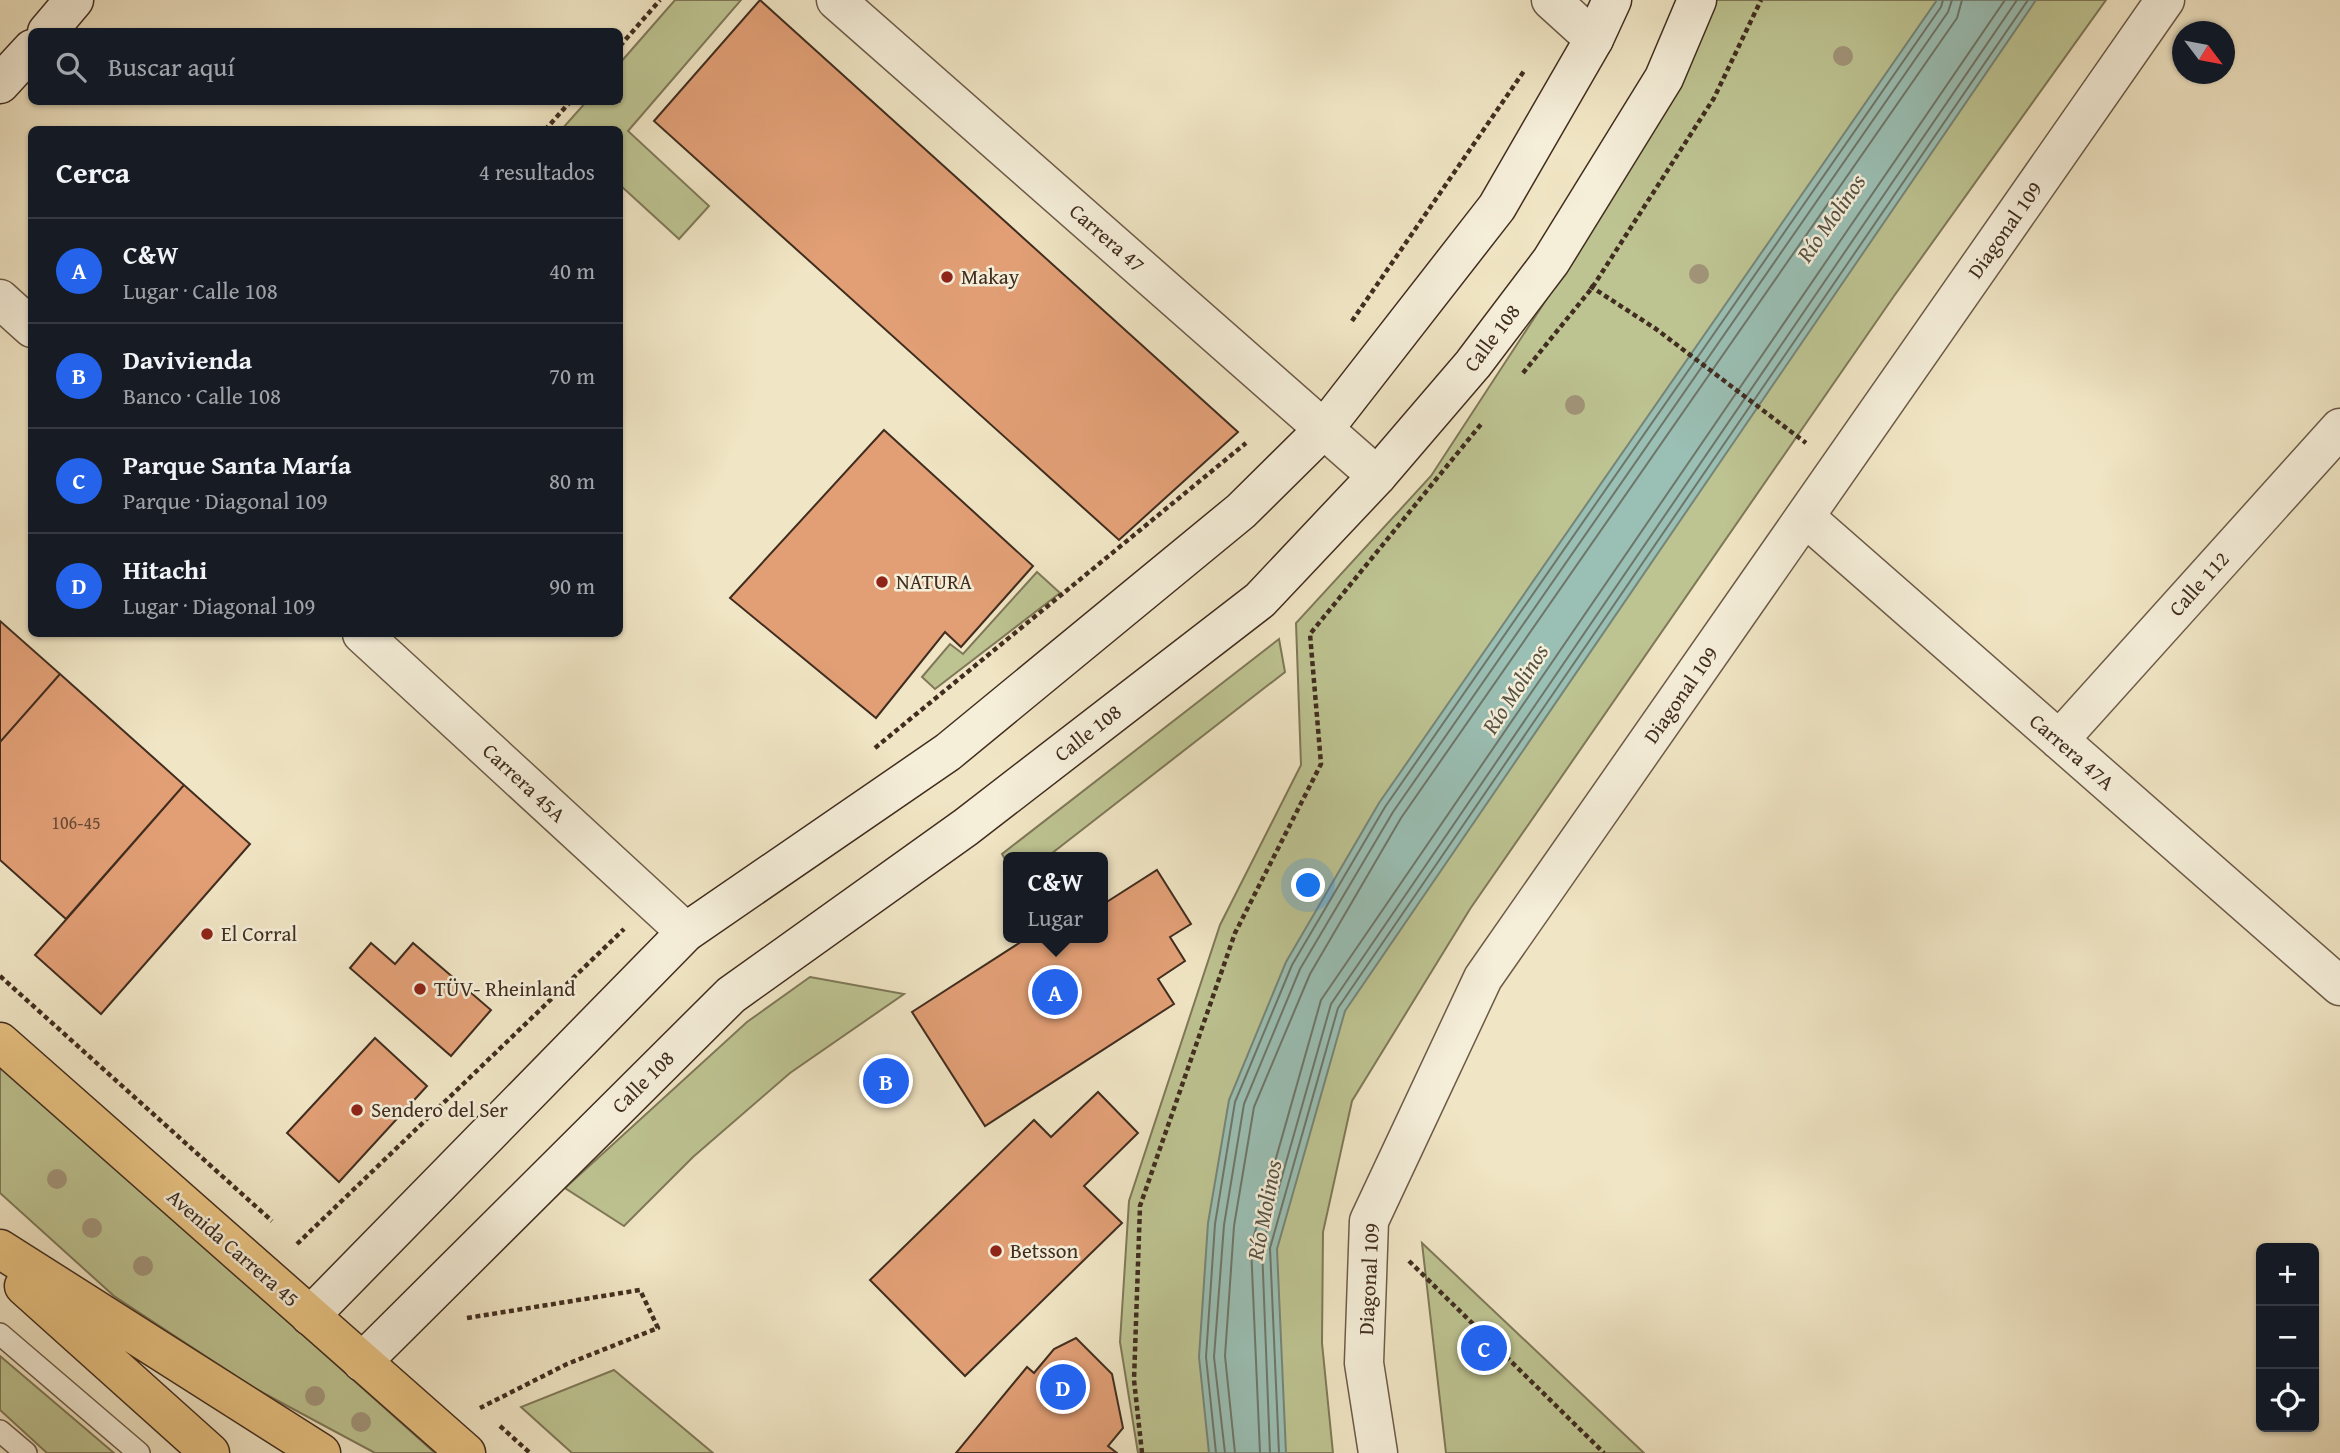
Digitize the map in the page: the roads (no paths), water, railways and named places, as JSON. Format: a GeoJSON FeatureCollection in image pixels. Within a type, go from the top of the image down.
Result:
{"type":"FeatureCollection","features":[{"type":"Feature","properties":{"kind":"highway","name":"Avenida Carrera 45"},"geometry":{"type":"LineString","coordinates":[[0,1042],[466,1453]]}},
{"type":"Feature","properties":{"kind":"highway"},"geometry":{"type":"LineString","coordinates":[[0,1249],[321,1453]]}},
{"type":"Feature","properties":{"kind":"highway"},"geometry":{"type":"LineString","coordinates":[[0,1263],[210,1453]]}},
{"type":"Feature","properties":{"kind":"street"},"geometry":{"type":"LineString","coordinates":[[50,28],[74,0]]}},
{"type":"Feature","properties":{"kind":"street","name":"Carrera 47"},"geometry":{"type":"LineString","coordinates":[[836,0],[1377,476]]}},
{"type":"Feature","properties":{"kind":"street"},"geometry":{"type":"LineString","coordinates":[[1552,0],[1594,39]]}},
{"type":"Feature","properties":{"kind":"street"},"geometry":{"type":"LineString","coordinates":[[310,1316],[686,932],[948,752],[1241,511],[1324,429],[1497,207],[1594,39],[1612,0]]}},
{"type":"Feature","properties":{"kind":"street","name":"Calle 108"},"geometry":{"type":"LineString","coordinates":[[362,1362],[731,995],[965,827],[1260,600],[1377,476],[1474,364],[1550,261],[1664,78],[1698,0]]}},
{"type":"Feature","properties":{"kind":"street","name":"Diagonal 109"},"geometry":{"type":"LineString","coordinates":[[1378,1453],[1364,1363],[1368,1221],[1483,978],[2165,0]]}},
{"type":"Feature","properties":{"kind":"street"},"geometry":{"type":"LineString","coordinates":[[0,84],[28,53]]}},
{"type":"Feature","properties":{"kind":"street"},"geometry":{"type":"LineString","coordinates":[[0,299],[28,324]]}},
{"type":"Feature","properties":{"kind":"street","name":"Calle 112"},"geometry":{"type":"LineString","coordinates":[[2059,740],[2340,428]]}},
{"type":"Feature","properties":{"kind":"street","name":"Carrera 47A"},"geometry":{"type":"LineString","coordinates":[[1805,517],[2340,986]]}},
{"type":"Feature","properties":{"kind":"street","name":"Carrera 45A"},"geometry":{"type":"LineString","coordinates":[[365,637],[686,932]]}},
{"type":"Feature","properties":{"kind":"lane"},"geometry":{"type":"LineString","coordinates":[[0,1334],[139,1453]]}},
{"type":"Feature","properties":{"kind":"lane"},"geometry":{"type":"LineString","coordinates":[[0,1431],[26,1453]]}},
{"type":"Feature","properties":{"kind":"water","name":"Río Molinos"},"geometry":{"type":"Polygon","coordinates":[[[1937,0],[2036,0],[1345,1011],[1277,1249],[1286,1453],[1209,1453],[1199,1357],[1208,1223],[1229,1100],[1286,962],[1379,803],[1937,0]]]}},
{"type":"Feature","properties":{"kind":"place","name":"Makay"},"geometry":{"type":"Point","coordinates":[947,277]}},
{"type":"Feature","properties":{"kind":"place","name":"NATURA"},"geometry":{"type":"Point","coordinates":[882,582]}},
{"type":"Feature","properties":{"kind":"place","name":"El Corral"},"geometry":{"type":"Point","coordinates":[207,934]}},
{"type":"Feature","properties":{"kind":"place","name":"TÜV- Rheinland"},"geometry":{"type":"Point","coordinates":[420,989]}},
{"type":"Feature","properties":{"kind":"place","name":"C&W"},"geometry":{"type":"Point","coordinates":[1055,992]}},
{"type":"Feature","properties":{"kind":"place","name":"Davivienda"},"geometry":{"type":"Point","coordinates":[886,1081]}},
{"type":"Feature","properties":{"kind":"place","name":"Sendero del Ser"},"geometry":{"type":"Point","coordinates":[357,1110]}},
{"type":"Feature","properties":{"kind":"place","name":"Betsson"},"geometry":{"type":"Point","coordinates":[996,1251]}},
{"type":"Feature","properties":{"kind":"place","name":"Parque Santa María"},"geometry":{"type":"Point","coordinates":[1484,1348]}},
{"type":"Feature","properties":{"kind":"place","name":"Hitachi"},"geometry":{"type":"Point","coordinates":[1063,1387]}}]}
